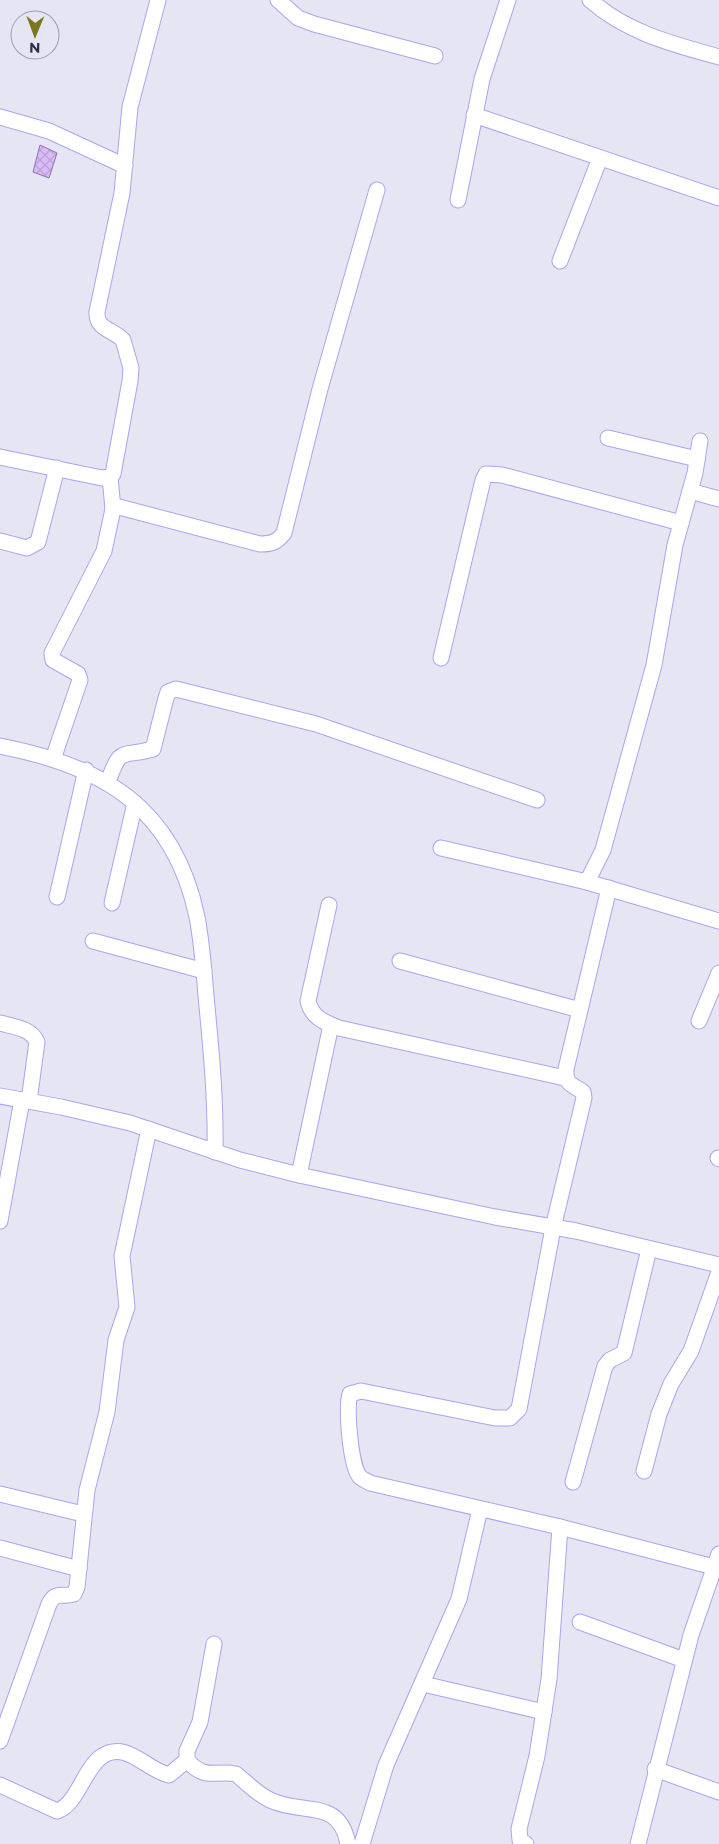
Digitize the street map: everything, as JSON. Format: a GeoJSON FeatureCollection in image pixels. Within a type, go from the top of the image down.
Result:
{"type":"FeatureCollection","features":[{"type":"Feature","properties":{"kind":"street"},"geometry":{"type":"LineString","coordinates":[[53,759],[80,680],[78,674],[54,660],[52,653],[104,551],[112,509],[110,477],[116,465],[129,393],[131,368],[123,340],[100,326],[96,320],[122,193],[130,107],[158,0]]}},
{"type":"Feature","properties":{"kind":"street"},"geometry":{"type":"LineString","coordinates":[[278,0],[298,18],[435,56]]}},
{"type":"Feature","properties":{"kind":"street"},"geometry":{"type":"LineString","coordinates":[[458,200],[474,115],[488,59],[508,0]]}},
{"type":"Feature","properties":{"kind":"street"},"geometry":{"type":"LineString","coordinates":[[590,0],[606,15],[656,40],[719,57]]}},
{"type":"Feature","properties":{"kind":"street"},"geometry":{"type":"LineString","coordinates":[[474,115],[719,198]]}},
{"type":"Feature","properties":{"kind":"street"},"geometry":{"type":"LineString","coordinates":[[0,117],[49,131],[125,166]]}},
{"type":"Feature","properties":{"kind":"street"},"geometry":{"type":"LineString","coordinates":[[560,261],[600,158]]}},
{"type":"Feature","properties":{"kind":"street"},"geometry":{"type":"LineString","coordinates":[[112,509],[119,507],[260,544],[271,544],[279,540],[284,533],[320,389],[377,190]]}},
{"type":"Feature","properties":{"kind":"street"},"geometry":{"type":"LineString","coordinates":[[608,438],[697,460]]}},
{"type":"Feature","properties":{"kind":"street"},"geometry":{"type":"LineString","coordinates":[[587,882],[603,850],[654,665],[681,523],[690,491],[700,441]]}},
{"type":"Feature","properties":{"kind":"street"},"geometry":{"type":"LineString","coordinates":[[0,457],[110,477]]}},
{"type":"Feature","properties":{"kind":"street"},"geometry":{"type":"LineString","coordinates":[[0,541],[27,548],[38,542],[57,468]]}},
{"type":"Feature","properties":{"kind":"street"},"geometry":{"type":"LineString","coordinates":[[441,658],[486,474],[494,473],[681,523]]}},
{"type":"Feature","properties":{"kind":"street"},"geometry":{"type":"LineString","coordinates":[[690,491],[719,499]]}},
{"type":"Feature","properties":{"kind":"street"},"geometry":{"type":"LineString","coordinates":[[108,782],[119,756],[126,753],[153,749],[156,745],[168,692],[176,689],[316,724],[537,800]]}},
{"type":"Feature","properties":{"kind":"street"},"geometry":{"type":"LineString","coordinates":[[0,746],[53,759],[86,770],[108,782],[135,803],[166,837],[179,862],[197,917],[214,1083],[215,1152]]}},
{"type":"Feature","properties":{"kind":"street"},"geometry":{"type":"LineString","coordinates":[[57,897],[86,770]]}},
{"type":"Feature","properties":{"kind":"street"},"geometry":{"type":"LineString","coordinates":[[112,903],[135,803]]}},
{"type":"Feature","properties":{"kind":"street"},"geometry":{"type":"LineString","coordinates":[[442,848],[587,882],[719,921]]}},
{"type":"Feature","properties":{"kind":"street"},"geometry":{"type":"LineString","coordinates":[[609,888],[566,1078],[569,1084],[583,1092],[584,1098],[553,1228],[519,1409],[510,1418],[495,1418],[361,1391],[350,1394],[347,1403],[354,1460],[360,1477],[370,1483],[560,1528],[715,1572],[684,1660],[655,1769],[638,1844]]}},
{"type":"Feature","properties":{"kind":"street"},"geometry":{"type":"LineString","coordinates":[[329,905],[308,1001],[310,1010],[318,1020],[331,1025],[566,1078]]}},
{"type":"Feature","properties":{"kind":"street"},"geometry":{"type":"LineString","coordinates":[[93,941],[204,971]]}},
{"type":"Feature","properties":{"kind":"street"},"geometry":{"type":"LineString","coordinates":[[400,961],[580,1010]]}},
{"type":"Feature","properties":{"kind":"street"},"geometry":{"type":"LineString","coordinates":[[699,1021],[719,973]]}},
{"type":"Feature","properties":{"kind":"street"},"geometry":{"type":"LineString","coordinates":[[0,1023],[34,1034],[37,1042],[0,1221]]}},
{"type":"Feature","properties":{"kind":"street"},"geometry":{"type":"LineString","coordinates":[[299,1175],[331,1025]]}},
{"type":"Feature","properties":{"kind":"street"},"geometry":{"type":"LineString","coordinates":[[0,1096],[106,1117],[149,1129],[215,1152],[299,1175],[719,1265]]}},
{"type":"Feature","properties":{"kind":"street"},"geometry":{"type":"LineString","coordinates":[[0,1741],[3,1722],[49,1604],[53,1597],[58,1594],[74,1594],[79,1569],[83,1514],[92,1466],[107,1412],[116,1340],[127,1307],[122,1256],[149,1129]]}},
{"type":"Feature","properties":{"kind":"street"},"geometry":{"type":"LineString","coordinates":[[573,1482],[605,1366],[610,1360],[624,1353],[648,1249]]}},
{"type":"Feature","properties":{"kind":"street"},"geometry":{"type":"LineString","coordinates":[[644,1471],[659,1414],[672,1384],[691,1351],[719,1272]]}},
{"type":"Feature","properties":{"kind":"street"},"geometry":{"type":"LineString","coordinates":[[0,1494],[83,1514]]}},
{"type":"Feature","properties":{"kind":"street"},"geometry":{"type":"LineString","coordinates":[[362,1844],[386,1765],[460,1599],[480,1509]]}},
{"type":"Feature","properties":{"kind":"street"},"geometry":{"type":"LineString","coordinates":[[526,1844],[520,1840],[518,1829],[537,1756],[549,1679],[560,1528]]}},
{"type":"Feature","properties":{"kind":"street"},"geometry":{"type":"LineString","coordinates":[[0,1548],[79,1569]]}},
{"type":"Feature","properties":{"kind":"street"},"geometry":{"type":"LineString","coordinates":[[580,1622],[684,1660]]}},
{"type":"Feature","properties":{"kind":"street"},"geometry":{"type":"LineString","coordinates":[[214,1644],[200,1722],[187,1751],[187,1760],[193,1767],[204,1773],[214,1775],[236,1774],[258,1793],[280,1804],[330,1814],[342,1824],[348,1844]]}},
{"type":"Feature","properties":{"kind":"street"},"geometry":{"type":"LineString","coordinates":[[423,1684],[544,1712]]}},
{"type":"Feature","properties":{"kind":"street"},"geometry":{"type":"LineString","coordinates":[[0,1785],[57,1811],[67,1805],[95,1762],[110,1752],[132,1754],[168,1775],[187,1760]]}},
{"type":"Feature","properties":{"kind":"street"},"geometry":{"type":"LineString","coordinates":[[655,1769],[719,1792]]}},
{"type":"Feature","properties":{"kind":"building"},"geometry":{"type":"Polygon","coordinates":[[[40,145],[57,153],[49,178],[33,172],[40,145]]]}}]}
